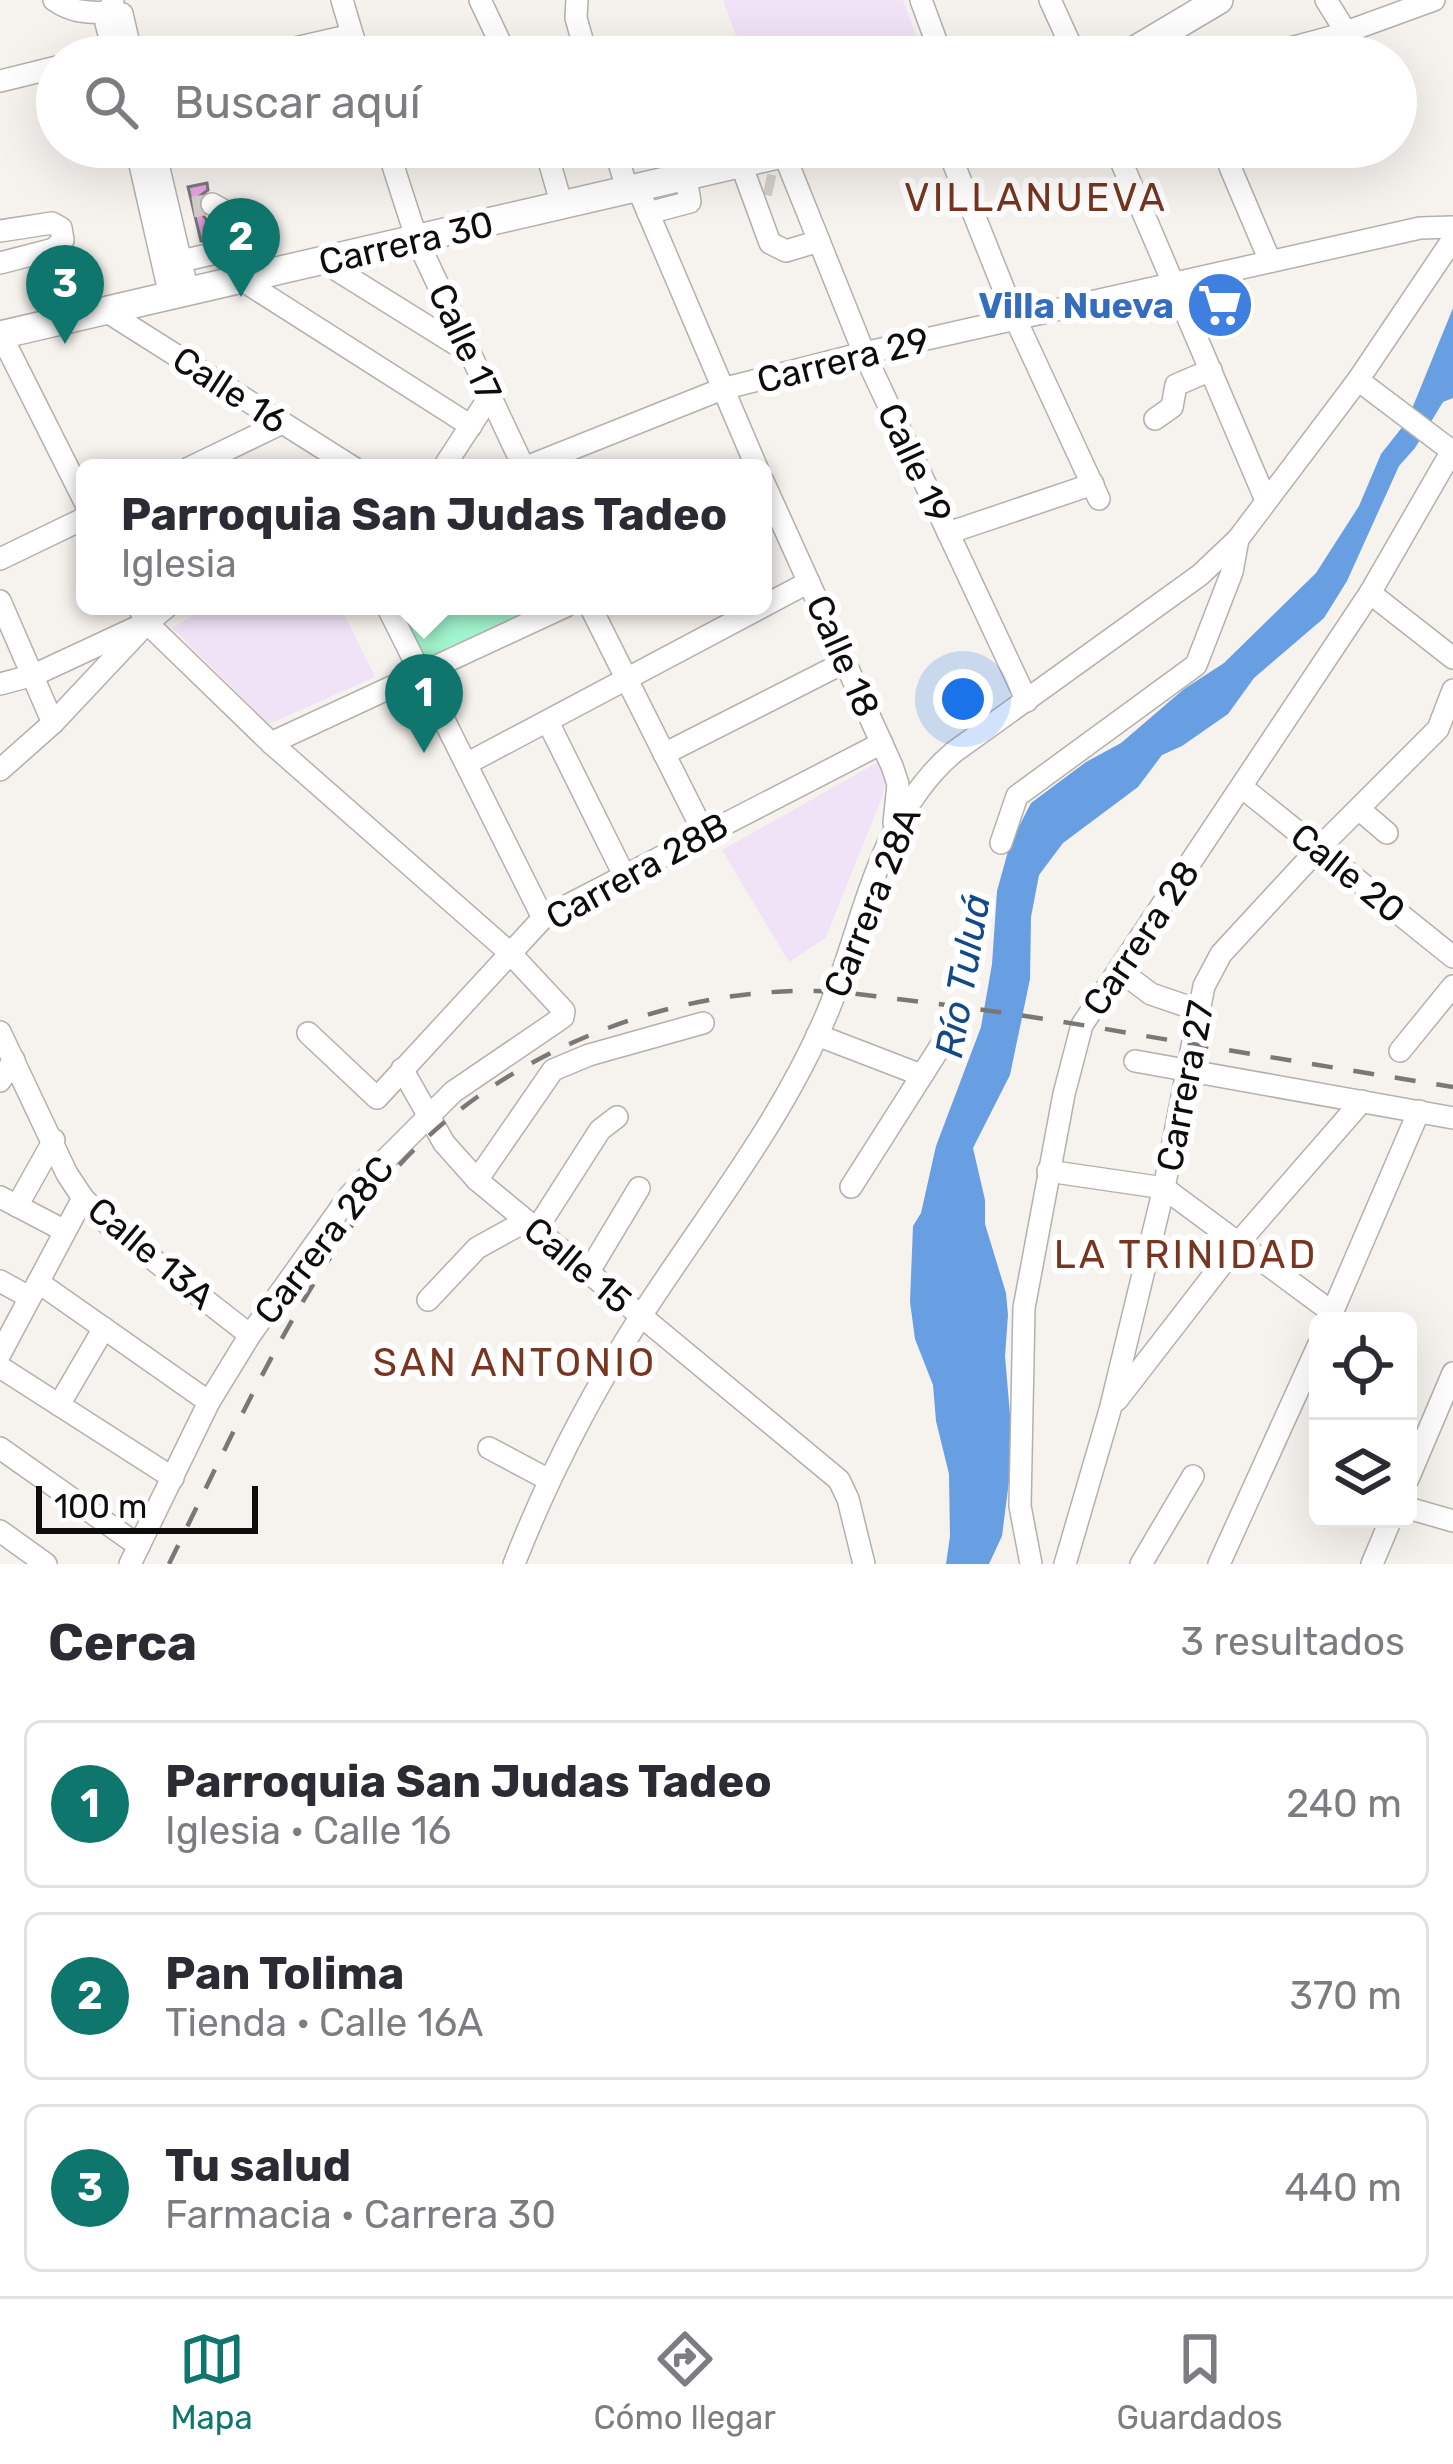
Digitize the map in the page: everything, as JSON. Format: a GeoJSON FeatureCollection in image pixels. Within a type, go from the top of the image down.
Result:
{"type":"FeatureCollection","features":[{"type":"Feature","properties":{"kind":"main road"},"geometry":{"type":"LineString","coordinates":[[1158,36],[1219,0]]}},
{"type":"Feature","properties":{"kind":"main road","name":"Carrera 30"},"geometry":{"type":"LineString","coordinates":[[0,335],[562,206],[638,198],[688,178],[774,168]]}},
{"type":"Feature","properties":{"kind":"street"},"geometry":{"type":"LineString","coordinates":[[54,0],[89,16],[119,7]]}},
{"type":"Feature","properties":{"kind":"street"},"geometry":{"type":"LineString","coordinates":[[342,0],[352,36]]}},
{"type":"Feature","properties":{"kind":"street"},"geometry":{"type":"LineString","coordinates":[[480,0],[498,36]]}},
{"type":"Feature","properties":{"kind":"street"},"geometry":{"type":"LineString","coordinates":[[577,0],[581,36]]}},
{"type":"Feature","properties":{"kind":"street"},"geometry":{"type":"LineString","coordinates":[[921,0],[934,36]]}},
{"type":"Feature","properties":{"kind":"street"},"geometry":{"type":"LineString","coordinates":[[1050,0],[1066,36]]}},
{"type":"Feature","properties":{"kind":"street"},"geometry":{"type":"LineString","coordinates":[[1326,0],[1339,36]]}},
{"type":"Feature","properties":{"kind":"street"},"geometry":{"type":"LineString","coordinates":[[1354,36],[1434,0]]}},
{"type":"Feature","properties":{"kind":"street"},"geometry":{"type":"LineString","coordinates":[[0,81],[36,73]]}},
{"type":"Feature","properties":{"kind":"street","name":"Calle 16"},"geometry":{"type":"LineString","coordinates":[[142,168],[179,294]]}},
{"type":"Feature","properties":{"kind":"street","name":"Calle 16"},"geometry":{"type":"LineString","coordinates":[[159,168],[181,261],[179,294]]}},
{"type":"Feature","properties":{"kind":"street","name":"Calle 17"},"geometry":{"type":"LineString","coordinates":[[394,168],[417,240],[520,459]]}},
{"type":"Feature","properties":{"kind":"street"},"geometry":{"type":"LineString","coordinates":[[551,168],[562,206]]}},
{"type":"Feature","properties":{"kind":"street"},"geometry":{"type":"LineString","coordinates":[[624,168],[753,459]]}},
{"type":"Feature","properties":{"kind":"street"},"geometry":{"type":"LineString","coordinates":[[685,168],[688,178]]}},
{"type":"Feature","properties":{"kind":"street"},"geometry":{"type":"LineString","coordinates":[[948,533],[1096,492],[1016,320],[954,168]]}},
{"type":"Feature","properties":{"kind":"street"},"geometry":{"type":"LineString","coordinates":[[1124,168],[1265,498]]}},
{"type":"Feature","properties":{"kind":"street"},"geometry":{"type":"LineString","coordinates":[[1230,168],[1270,261]]}},
{"type":"Feature","properties":{"kind":"street"},"geometry":{"type":"LineString","coordinates":[[769,171],[770,243],[786,251],[819,241]]}},
{"type":"Feature","properties":{"kind":"street","name":"Calle 19"},"geometry":{"type":"LineString","coordinates":[[769,171],[819,241],[864,353],[1027,701]]}},
{"type":"Feature","properties":{"kind":"street"},"geometry":{"type":"LineString","coordinates":[[169,209],[202,206],[223,210],[232,239],[253,250],[252,278],[471,426]]}},
{"type":"Feature","properties":{"kind":"street"},"geometry":{"type":"LineString","coordinates":[[0,232],[52,223],[61,228],[63,240],[54,249],[0,263]]}},
{"type":"Feature","properties":{"kind":"street","name":"Carrera 29"},"geometry":{"type":"LineString","coordinates":[[547,459],[722,389],[1174,281],[1420,228],[1453,226]]}},
{"type":"Feature","properties":{"kind":"street"},"geometry":{"type":"LineString","coordinates":[[181,261],[232,239]]}},
{"type":"Feature","properties":{"kind":"street","name":"Carrera 28A"},"geometry":{"type":"LineString","coordinates":[[514,1564],[549,1480],[640,1317],[779,1108],[818,1035],[891,836],[928,777],[954,752],[1200,575],[1238,538],[1358,380],[1453,239]]}},
{"type":"Feature","properties":{"kind":"street"},"geometry":{"type":"LineString","coordinates":[[324,262],[470,354]]}},
{"type":"Feature","properties":{"kind":"street","name":"Calle 16"},"geometry":{"type":"LineString","coordinates":[[106,310],[340,459]]}},
{"type":"Feature","properties":{"kind":"street"},"geometry":{"type":"LineString","coordinates":[[0,335],[76,484]]}},
{"type":"Feature","properties":{"kind":"street"},"geometry":{"type":"LineString","coordinates":[[1154,419],[1172,406],[1176,385],[1211,370]]}},
{"type":"Feature","properties":{"kind":"street"},"geometry":{"type":"LineString","coordinates":[[1358,380],[1448,447]]}},
{"type":"Feature","properties":{"kind":"street"},"geometry":{"type":"LineString","coordinates":[[449,459],[490,396]]}},
{"type":"Feature","properties":{"kind":"street"},"geometry":{"type":"LineString","coordinates":[[208,459],[282,423]]}},
{"type":"Feature","properties":{"kind":"street","name":"Carrera 28"},"geometry":{"type":"LineString","coordinates":[[1031,1564],[1020,1506],[1022,1332],[1048,1171],[1082,1025],[1370,593],[1448,447]]}},
{"type":"Feature","properties":{"kind":"street","name":"Calle 18"},"geometry":{"type":"LineString","coordinates":[[772,507],[892,766],[898,800],[891,836]]}},
{"type":"Feature","properties":{"kind":"street"},"geometry":{"type":"LineString","coordinates":[[0,559],[76,522]]}},
{"type":"Feature","properties":{"kind":"street"},"geometry":{"type":"LineString","coordinates":[[1001,843],[1017,796],[1196,665],[1232,572],[1238,538]]}},
{"type":"Feature","properties":{"kind":"street"},"geometry":{"type":"LineString","coordinates":[[772,603],[809,583]]}},
{"type":"Feature","properties":{"kind":"street"},"geometry":{"type":"LineString","coordinates":[[1370,593],[1453,658]]}},
{"type":"Feature","properties":{"kind":"street"},"geometry":{"type":"LineString","coordinates":[[0,601],[53,723]]}},
{"type":"Feature","properties":{"kind":"street"},"geometry":{"type":"LineString","coordinates":[[0,685],[34,674],[142,615]]}},
{"type":"Feature","properties":{"kind":"street"},"geometry":{"type":"LineString","coordinates":[[0,770],[53,723],[142,615]]}},
{"type":"Feature","properties":{"kind":"street"},"geometry":{"type":"LineString","coordinates":[[142,615],[271,743],[509,952]]}},
{"type":"Feature","properties":{"kind":"street"},"geometry":{"type":"LineString","coordinates":[[392,615],[543,918]]}},
{"type":"Feature","properties":{"kind":"street"},"geometry":{"type":"LineString","coordinates":[[271,743],[547,615]]}},
{"type":"Feature","properties":{"kind":"street"},"geometry":{"type":"LineString","coordinates":[[594,615],[704,833]]}},
{"type":"Feature","properties":{"kind":"street"},"geometry":{"type":"LineString","coordinates":[[468,763],[749,615]]}},
{"type":"Feature","properties":{"kind":"street"},"geometry":{"type":"LineString","coordinates":[[664,754],[845,662]]}},
{"type":"Feature","properties":{"kind":"street","name":"Carrera 27"},"geometry":{"type":"LineString","coordinates":[[1065,1564],[1110,1410],[1164,1188],[1204,986],[1222,954],[1318,849],[1446,735],[1453,689]]}},
{"type":"Feature","properties":{"kind":"street"},"geometry":{"type":"LineString","coordinates":[[548,722],[623,873]]}},
{"type":"Feature","properties":{"kind":"street","name":"Carrera 28B"},"geometry":{"type":"LineString","coordinates":[[308,1033],[376,1098],[543,918],[882,742]]}},
{"type":"Feature","properties":{"kind":"street"},"geometry":{"type":"LineString","coordinates":[[892,766],[910,780],[928,777]]}},
{"type":"Feature","properties":{"kind":"street","name":"Calle 20"},"geometry":{"type":"LineString","coordinates":[[1243,788],[1453,957]]}},
{"type":"Feature","properties":{"kind":"street"},"geometry":{"type":"LineString","coordinates":[[1360,810],[1387,833]]}},
{"type":"Feature","properties":{"kind":"street","name":"Carrera 28C"},"geometry":{"type":"LineString","coordinates":[[135,1555],[209,1402],[250,1335],[350,1196],[453,1092],[563,1017],[563,1011],[509,952]]}},
{"type":"Feature","properties":{"kind":"street"},"geometry":{"type":"LineString","coordinates":[[1119,970],[1151,994],[1198,1010]]}},
{"type":"Feature","properties":{"kind":"street"},"geometry":{"type":"LineString","coordinates":[[1400,1051],[1453,986]]}},
{"type":"Feature","properties":{"kind":"street"},"geometry":{"type":"LineString","coordinates":[[477,1180],[553,1070],[703,1023]]}},
{"type":"Feature","properties":{"kind":"street","name":"Calle 13A"},"geometry":{"type":"LineString","coordinates":[[0,1033],[83,1198],[109,1225],[250,1335]]}},
{"type":"Feature","properties":{"kind":"street"},"geometry":{"type":"LineString","coordinates":[[818,1035],[921,1075]]}},
{"type":"Feature","properties":{"kind":"street"},"geometry":{"type":"LineString","coordinates":[[851,1187],[947,1036]]}},
{"type":"Feature","properties":{"kind":"street"},"geometry":{"type":"LineString","coordinates":[[0,1082],[14,1060]]}},
{"type":"Feature","properties":{"kind":"street"},"geometry":{"type":"LineString","coordinates":[[1136,1061],[1453,1118]]}},
{"type":"Feature","properties":{"kind":"street","name":"Calle 15"},"geometry":{"type":"LineString","coordinates":[[402,1069],[427,1118],[477,1180],[839,1480],[864,1564]]}},
{"type":"Feature","properties":{"kind":"street"},"geometry":{"type":"LineString","coordinates":[[1110,1410],[1240,1240],[1363,1101]]}},
{"type":"Feature","properties":{"kind":"street"},"geometry":{"type":"LineString","coordinates":[[1333,1312],[1419,1111]]}},
{"type":"Feature","properties":{"kind":"street"},"geometry":{"type":"LineString","coordinates":[[428,1300],[477,1248],[531,1226],[600,1130],[616,1117]]}},
{"type":"Feature","properties":{"kind":"street"},"geometry":{"type":"LineString","coordinates":[[54,1139],[9,1202],[65,1231]]}},
{"type":"Feature","properties":{"kind":"street"},"geometry":{"type":"LineString","coordinates":[[1048,1171],[1164,1188],[1240,1240],[1325,1312]]}},
{"type":"Feature","properties":{"kind":"street"},"geometry":{"type":"LineString","coordinates":[[588,1273],[639,1188]]}},
{"type":"Feature","properties":{"kind":"street"},"geometry":{"type":"LineString","coordinates":[[0,1354],[83,1198]]}},
{"type":"Feature","properties":{"kind":"street"},"geometry":{"type":"LineString","coordinates":[[0,1282],[34,1290],[104,1328],[209,1402]]}},
{"type":"Feature","properties":{"kind":"street"},"geometry":{"type":"LineString","coordinates":[[59,1405],[104,1328]]}},
{"type":"Feature","properties":{"kind":"street"},"geometry":{"type":"LineString","coordinates":[[1219,1564],[1309,1366]]}},
{"type":"Feature","properties":{"kind":"street"},"geometry":{"type":"LineString","coordinates":[[0,1367],[173,1478]]}},
{"type":"Feature","properties":{"kind":"street"},"geometry":{"type":"LineString","coordinates":[[1417,1465],[1443,1423],[1453,1373]]}},
{"type":"Feature","properties":{"kind":"street"},"geometry":{"type":"LineString","coordinates":[[0,1448],[135,1555]]}},
{"type":"Feature","properties":{"kind":"street"},"geometry":{"type":"LineString","coordinates":[[488,1448],[549,1480]]}},
{"type":"Feature","properties":{"kind":"street"},"geometry":{"type":"LineString","coordinates":[[1141,1564],[1193,1476]]}},
{"type":"Feature","properties":{"kind":"street"},"geometry":{"type":"LineString","coordinates":[[1417,1511],[1453,1521]]}},
{"type":"Feature","properties":{"kind":"street"},"geometry":{"type":"LineString","coordinates":[[1372,1564],[1387,1528]]}},
{"type":"Feature","properties":{"kind":"street"},"geometry":{"type":"LineString","coordinates":[[0,1531],[46,1564]]}},
{"type":"Feature","properties":{"kind":"shaded area"},"geometry":{"type":"Polygon","coordinates":[[[723,0],[903,0],[916,36],[736,36],[723,0]]]}},
{"type":"Feature","properties":{"kind":"shaded area"},"geometry":{"type":"Polygon","coordinates":[[[194,615],[344,615],[375,677],[269,724],[172,628],[194,615]]]}},
{"type":"Feature","properties":{"kind":"shaded area"},"geometry":{"type":"Polygon","coordinates":[[[878,762],[885,781],[883,795],[826,937],[789,962],[722,850],[878,762]]]}},
{"type":"Feature","properties":{"kind":"green space"},"geometry":{"type":"Polygon","coordinates":[[[402,615],[528,615],[428,664],[402,615]]]}},
{"type":"Feature","properties":{"kind":"water","name":"Río Tuluá"},"geometry":{"type":"Polygon","coordinates":[[[1453,308],[1453,398],[1443,402],[1399,466],[1347,581],[1324,618],[1254,678],[1228,714],[1162,755],[1138,787],[1063,843],[1039,875],[1031,917],[1030,979],[1010,1075],[973,1148],[985,1200],[985,1224],[1008,1315],[1005,1356],[1013,1450],[1002,1536],[989,1564],[946,1564],[949,1474],[933,1385],[915,1339],[910,1302],[913,1226],[921,1213],[936,1146],[981,1027],[997,891],[1010,844],[1031,803],[1086,762],[1121,743],[1184,689],[1224,663],[1316,573],[1359,506],[1381,454],[1407,421],[1453,308]]]}},
{"type":"Feature","properties":{"kind":"building"},"geometry":{"type":"Polygon","coordinates":[[[207,183],[208,190],[197,206],[218,237],[201,241],[188,187],[207,183]]]}},
{"type":"Feature","properties":{"kind":"tunnel"},"geometry":{"type":"LineString","coordinates":[[765,184],[774,186]]}},
{"type":"Feature","properties":{"kind":"tunnel"},"geometry":{"type":"LineString","coordinates":[[193,207],[212,204]]}},
{"type":"Feature","properties":{"kind":"railway"},"geometry":{"type":"LineString","coordinates":[[169,1564],[286,1331],[371,1199],[412,1152],[460,1110],[513,1074],[629,1020],[754,994],[838,992],[1052,1020],[1453,1087]]}},
{"type":"Feature","properties":{"kind":"place","name":"Pan Tolima"},"geometry":{"type":"Point","coordinates":[241,297]}},
{"type":"Feature","properties":{"kind":"place","name":"Villa Nueva"},"geometry":{"type":"Point","coordinates":[1220,305]}},
{"type":"Feature","properties":{"kind":"place","name":"Tu salud"},"geometry":{"type":"Point","coordinates":[65,344]}},
{"type":"Feature","properties":{"kind":"place","name":"Parroquia San Judas Tadeo"},"geometry":{"type":"Point","coordinates":[424,753]}},
{"type":"Feature","properties":{"kind":"district","name":"VILLANUEVA"},"geometry":{"type":"Point","coordinates":[1036,198]}},
{"type":"Feature","properties":{"kind":"district","name":"LA TRINIDAD"},"geometry":{"type":"Point","coordinates":[1186,1255]}},
{"type":"Feature","properties":{"kind":"district","name":"SAN ANTONIO"},"geometry":{"type":"Point","coordinates":[515,1363]}}]}
